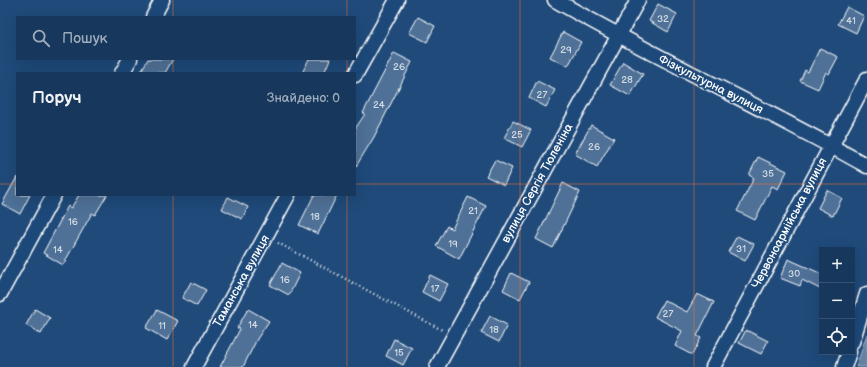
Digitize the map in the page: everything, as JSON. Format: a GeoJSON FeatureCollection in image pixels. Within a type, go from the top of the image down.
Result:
{"type":"FeatureCollection","features":[{"type":"Feature","properties":{"kind":"street"},"geometry":{"type":"LineString","coordinates":[[154,16],[162,0]]}},
{"type":"Feature","properties":{"kind":"street"},"geometry":{"type":"LineString","coordinates":[[356,73],[396,0]]}},
{"type":"Feature","properties":{"kind":"street","name":"Фізкультурна вулиця"},"geometry":{"type":"LineString","coordinates":[[555,0],[618,36],[830,145],[867,166]]}},
{"type":"Feature","properties":{"kind":"street","name":"вулиця Сергія Тюленіна"},"geometry":{"type":"LineString","coordinates":[[437,367],[638,0]]}},
{"type":"Feature","properties":{"kind":"street"},"geometry":{"type":"LineString","coordinates":[[123,72],[129,60]]}},
{"type":"Feature","properties":{"kind":"street","name":"Червоноармійська вулиця"},"geometry":{"type":"LineString","coordinates":[[712,367],[830,145],[867,79]]}},
{"type":"Feature","properties":{"kind":"street"},"geometry":{"type":"LineString","coordinates":[[0,294],[53,196]]}},
{"type":"Feature","properties":{"kind":"street","name":"Таманська вулиця"},"geometry":{"type":"LineString","coordinates":[[194,367],[287,196]]}},
{"type":"Feature","properties":{"kind":"street"},"geometry":{"type":"LineString","coordinates":[[855,332],[867,294]]}},
{"type":"Feature","properties":{"kind":"street"},"geometry":{"type":"LineString","coordinates":[[844,367],[848,355]]}},
{"type":"Feature","properties":{"kind":"path"},"geometry":{"type":"LineString","coordinates":[[265,236],[453,336]]}},
{"type":"Feature","properties":{"kind":"water"},"geometry":{"type":"Polygon","coordinates":[[[867,334],[867,367],[856,367],[867,334]]]}},
{"type":"Feature","properties":{"kind":"building"},"geometry":{"type":"Polygon","coordinates":[[[658,4],[677,14],[668,32],[649,21],[658,4]]]}},
{"type":"Feature","properties":{"kind":"building"},"geometry":{"type":"Polygon","coordinates":[[[847,7],[864,16],[856,33],[838,24],[847,7]]]}},
{"type":"Feature","properties":{"kind":"building"},"geometry":{"type":"Polygon","coordinates":[[[418,17],[435,26],[427,42],[409,33],[418,17]]]}},
{"type":"Feature","properties":{"kind":"building"},"geometry":{"type":"Polygon","coordinates":[[[563,32],[581,42],[568,66],[550,57],[563,32]]]}},
{"type":"Feature","properties":{"kind":"building"},"geometry":{"type":"Polygon","coordinates":[[[820,48],[838,57],[829,74],[826,72],[818,89],[800,81],[805,70],[808,72],[820,48]]]}},
{"type":"Feature","properties":{"kind":"building"},"geometry":{"type":"Polygon","coordinates":[[[394,53],[412,62],[374,137],[356,166],[356,128],[365,114],[363,113],[394,53]]]}},
{"type":"Feature","properties":{"kind":"building"},"geometry":{"type":"Polygon","coordinates":[[[147,60],[172,60],[166,72],[141,72],[147,60]]]}},
{"type":"Feature","properties":{"kind":"building"},"geometry":{"type":"Polygon","coordinates":[[[308,60],[330,60],[324,72],[302,72],[308,60]]]}},
{"type":"Feature","properties":{"kind":"building"},"geometry":{"type":"Polygon","coordinates":[[[623,62],[643,74],[630,96],[610,85],[623,62]]]}},
{"type":"Feature","properties":{"kind":"building"},"geometry":{"type":"Polygon","coordinates":[[[537,81],[555,90],[546,107],[529,98],[537,81]]]}},
{"type":"Feature","properties":{"kind":"building"},"geometry":{"type":"Polygon","coordinates":[[[513,121],[531,130],[522,147],[504,138],[513,121]]]}},
{"type":"Feature","properties":{"kind":"building"},"geometry":{"type":"Polygon","coordinates":[[[591,125],[614,138],[597,167],[575,154],[591,125]]]}},
{"type":"Feature","properties":{"kind":"building"},"geometry":{"type":"Polygon","coordinates":[[[758,157],[787,171],[778,189],[772,186],[755,220],[737,211],[754,178],[749,175],[758,157]]]}},
{"type":"Feature","properties":{"kind":"building"},"geometry":{"type":"Polygon","coordinates":[[[495,160],[512,168],[504,185],[486,176],[495,160]]]}},
{"type":"Feature","properties":{"kind":"building"},"geometry":{"type":"Polygon","coordinates":[[[16,179],[16,196],[29,196],[20,214],[2,204],[16,179]]]}},
{"type":"Feature","properties":{"kind":"building"},"geometry":{"type":"Polygon","coordinates":[[[563,183],[580,192],[553,248],[536,239],[563,183]]]}},
{"type":"Feature","properties":{"kind":"building"},"geometry":{"type":"Polygon","coordinates":[[[827,190],[842,198],[833,216],[818,208],[827,190]]]}},
{"type":"Feature","properties":{"kind":"building"},"geometry":{"type":"Polygon","coordinates":[[[78,196],[106,196],[95,215],[92,213],[63,265],[43,253],[68,206],[71,208],[78,196]]]}},
{"type":"Feature","properties":{"kind":"building"},"geometry":{"type":"Polygon","coordinates":[[[314,196],[337,196],[318,234],[299,225],[314,196]]]}},
{"type":"Feature","properties":{"kind":"building"},"geometry":{"type":"Polygon","coordinates":[[[228,197],[248,207],[242,219],[222,209],[228,197]]]}},
{"type":"Feature","properties":{"kind":"building"},"geometry":{"type":"Polygon","coordinates":[[[468,197],[486,206],[459,259],[436,246],[447,226],[452,229],[468,197]]]}},
{"type":"Feature","properties":{"kind":"building"},"geometry":{"type":"Polygon","coordinates":[[[737,236],[754,244],[745,261],[728,252],[737,236]]]}},
{"type":"Feature","properties":{"kind":"building"},"geometry":{"type":"Polygon","coordinates":[[[788,259],[819,273],[819,288],[802,280],[800,286],[780,278],[788,259]]]}},
{"type":"Feature","properties":{"kind":"building"},"geometry":{"type":"Polygon","coordinates":[[[282,263],[300,273],[289,295],[270,285],[282,263]]]}},
{"type":"Feature","properties":{"kind":"building"},"geometry":{"type":"Polygon","coordinates":[[[511,273],[529,282],[520,299],[503,290],[511,273]]]}},
{"type":"Feature","properties":{"kind":"building"},"geometry":{"type":"Polygon","coordinates":[[[430,275],[448,284],[439,301],[422,292],[430,275]]]}},
{"type":"Feature","properties":{"kind":"building"},"geometry":{"type":"Polygon","coordinates":[[[191,282],[206,290],[197,306],[182,298],[191,282]]]}},
{"type":"Feature","properties":{"kind":"building"},"geometry":{"type":"Polygon","coordinates":[[[697,294],[714,302],[697,336],[701,338],[692,355],[675,346],[682,331],[655,317],[664,300],[687,312],[697,294]]]}},
{"type":"Feature","properties":{"kind":"building"},"geometry":{"type":"Polygon","coordinates":[[[35,309],[50,318],[41,334],[26,325],[35,309]]]}},
{"type":"Feature","properties":{"kind":"building"},"geometry":{"type":"Polygon","coordinates":[[[248,309],[269,321],[257,339],[243,367],[220,367],[240,329],[237,328],[248,309]]]}},
{"type":"Feature","properties":{"kind":"building"},"geometry":{"type":"Polygon","coordinates":[[[157,310],[178,321],[167,340],[146,328],[157,310]]]}},
{"type":"Feature","properties":{"kind":"building"},"geometry":{"type":"Polygon","coordinates":[[[490,316],[507,325],[499,342],[481,333],[490,316]]]}},
{"type":"Feature","properties":{"kind":"building"},"geometry":{"type":"Polygon","coordinates":[[[746,330],[768,341],[761,354],[739,343],[746,330]]]}},
{"type":"Feature","properties":{"kind":"building"},"geometry":{"type":"Polygon","coordinates":[[[394,339],[412,348],[403,365],[386,356],[394,339]]]}}]}
